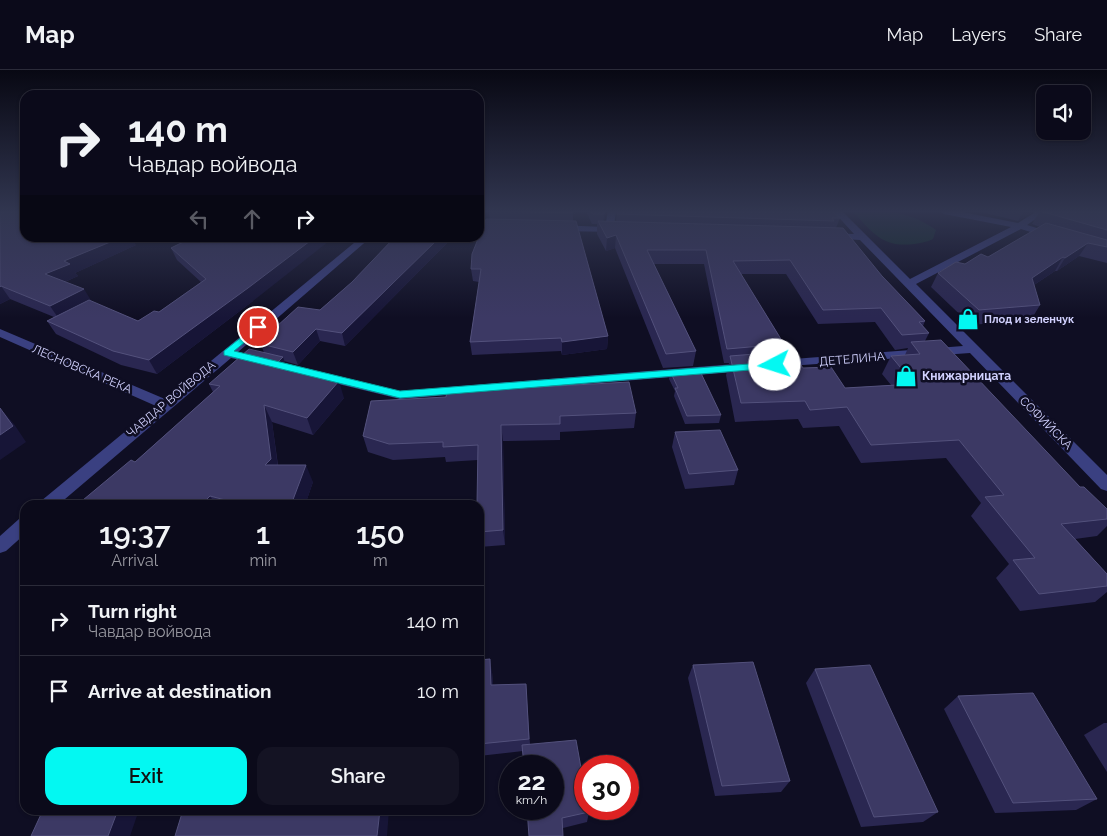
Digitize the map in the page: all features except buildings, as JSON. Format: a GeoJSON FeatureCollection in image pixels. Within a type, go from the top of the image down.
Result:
{"type":"FeatureCollection","features":[{"type":"Feature","properties":{"kind":"street","name":"ЧАВДАР ВОЙВОДА"},"geometry":{"type":"LineString","coordinates":[[53,500],[355,247]]}},
{"type":"Feature","properties":{"kind":"street","name":"СОФИЙСКА"},"geometry":{"type":"LineString","coordinates":[[872,247],[1107,485]]}},
{"type":"Feature","properties":{"kind":"street"},"geometry":{"type":"LineString","coordinates":[[908,284],[980,247]]}},
{"type":"Feature","properties":{"kind":"street","name":"ЛЕСНОВСКА РЕКА"},"geometry":{"type":"LineString","coordinates":[[0,333],[165,404]]}},
{"type":"Feature","properties":{"kind":"street","name":"ДЕТЕЛИНА"},"geometry":{"type":"LineString","coordinates":[[227,353],[400,394],[973,349]]}},
{"type":"Feature","properties":{"kind":"street"},"geometry":{"type":"LineString","coordinates":[[0,546],[20,528]]}},
{"type":"Feature","properties":{"kind":"place","name":"Плод и зеленчук"},"geometry":{"type":"Point","coordinates":[968,319]}},
{"type":"Feature","properties":{"kind":"place","name":"Книжарницата"},"geometry":{"type":"Point","coordinates":[906,376]}},
{"type":"Feature","properties":{"kind":"route"},"geometry":{"type":"LineString","coordinates":[[258,327],[227,353],[400,394],[775,365]]}}]}
